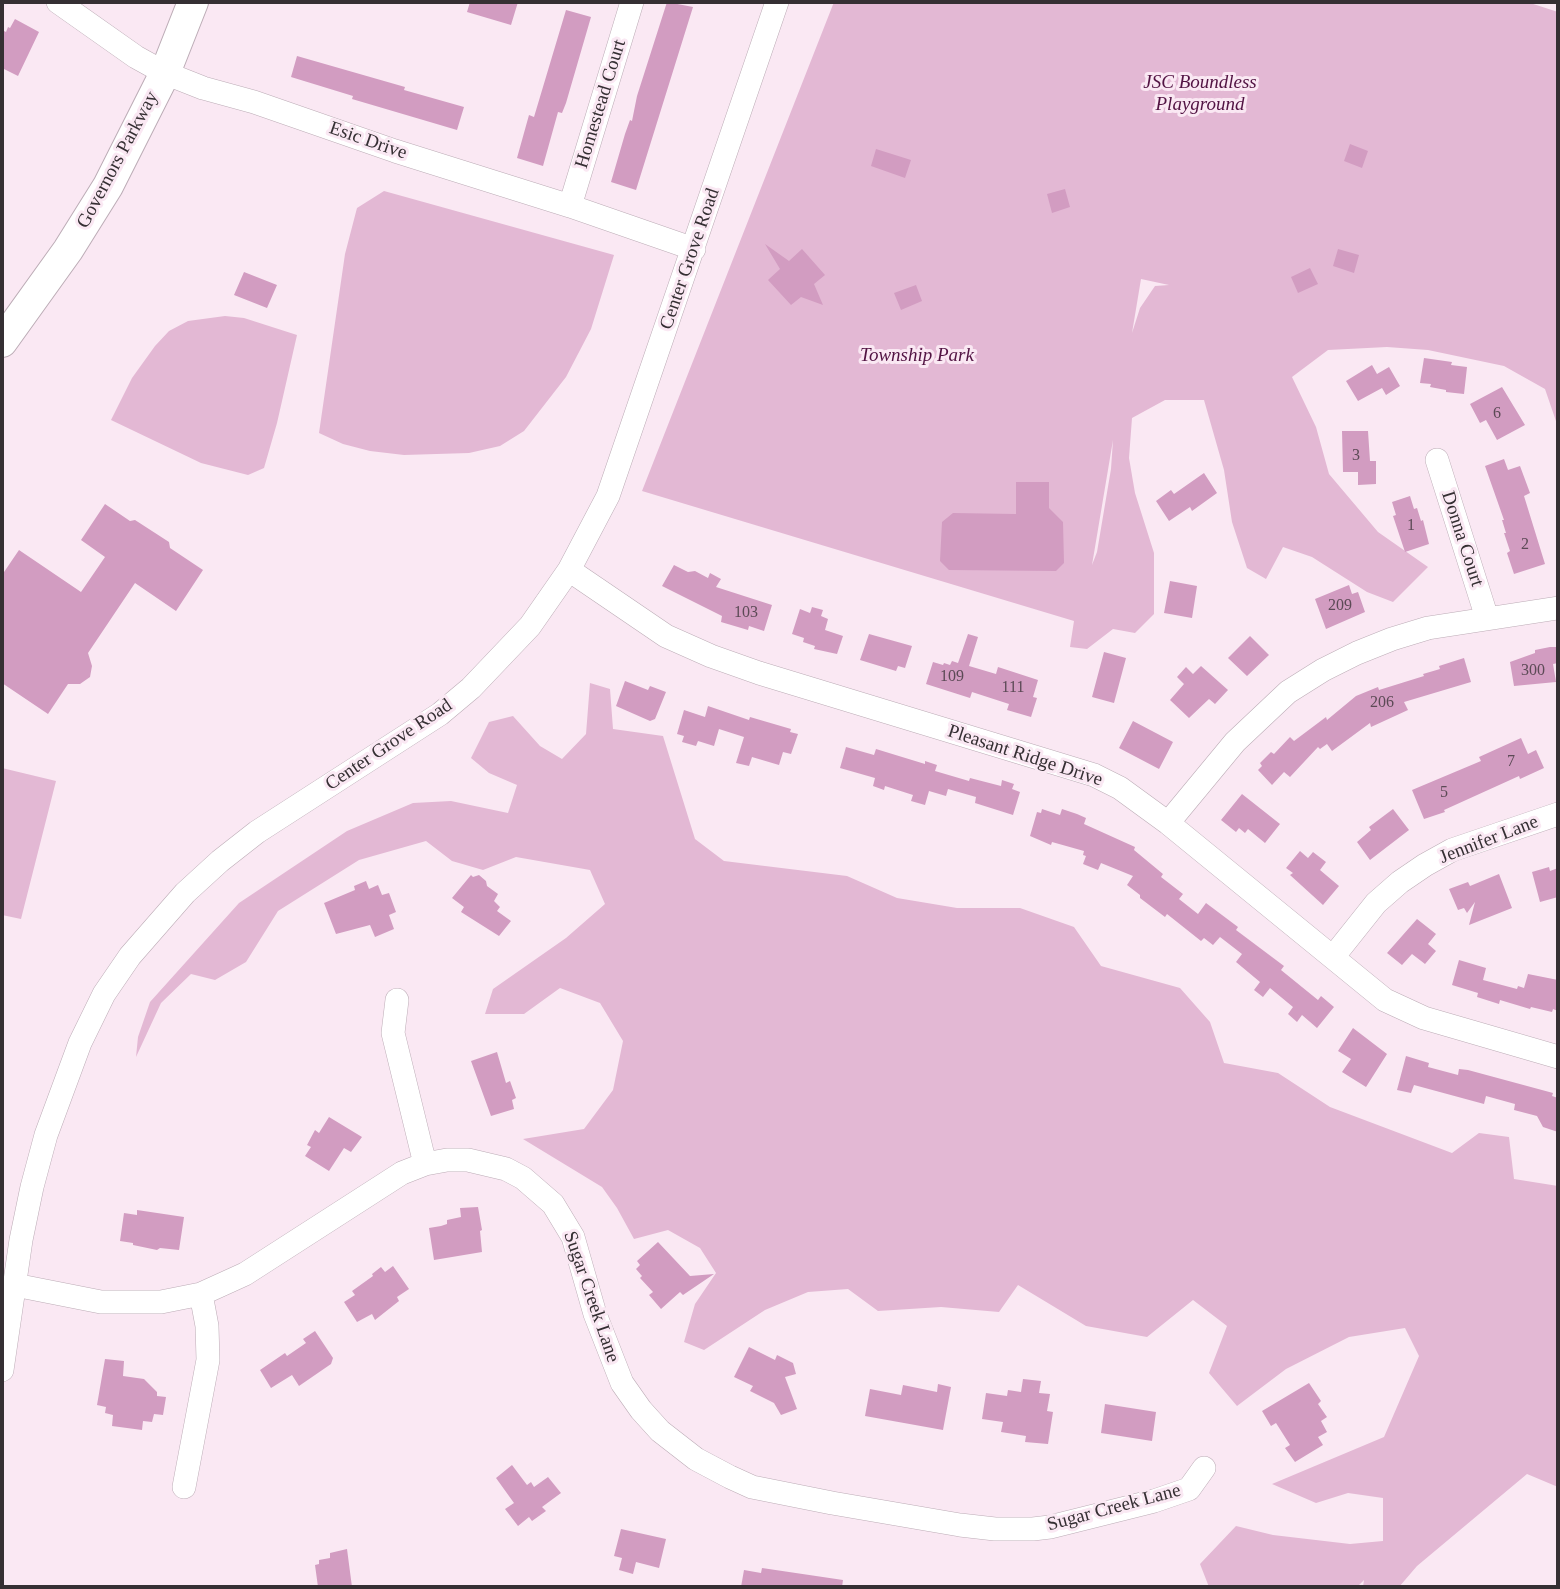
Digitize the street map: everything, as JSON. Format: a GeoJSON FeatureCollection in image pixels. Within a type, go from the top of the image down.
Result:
{"type":"FeatureCollection","features":[{"type":"Feature","properties":{"kind":"main road","name":"Governors Parkway"},"geometry":{"type":"LineString","coordinates":[[2,342],[68,250],[108,186],[165,73],[193,2]]}},
{"type":"Feature","properties":{"kind":"street","name":"Esic Drive"},"geometry":{"type":"LineString","coordinates":[[58,2],[136,57],[165,73],[203,88],[254,102],[407,155],[570,205],[694,249]]}},
{"type":"Feature","properties":{"kind":"street","name":"Homestead Court"},"geometry":{"type":"LineString","coordinates":[[570,205],[632,2]]}},
{"type":"Feature","properties":{"kind":"street","name":"Center Grove Road"},"geometry":{"type":"LineString","coordinates":[[2,1370],[32,1187],[64,1083],[104,994],[130,956],[185,892],[220,861],[257,832],[440,714],[471,688],[530,626],[569,570],[608,496],[777,2]]}},
{"type":"Feature","properties":{"kind":"street","name":"Donna Court"},"geometry":{"type":"LineString","coordinates":[[1437,460],[1488,618]]}},
{"type":"Feature","properties":{"kind":"street","name":"Pleasant Ridge Drive"},"geometry":{"type":"LineString","coordinates":[[569,570],[666,636],[711,656],[1094,775],[1120,788],[1168,822],[1385,1000],[1409,1012],[1558,1057]]}},
{"type":"Feature","properties":{"kind":"street"},"geometry":{"type":"LineString","coordinates":[[1168,822],[1235,742],[1288,692],[1312,677],[1357,653],[1392,639],[1438,626],[1558,608]]}},
{"type":"Feature","properties":{"kind":"street","name":"Jennifer Lane"},"geometry":{"type":"LineString","coordinates":[[1333,957],[1376,903],[1425,864],[1452,850],[1558,814]]}},
{"type":"Feature","properties":{"kind":"street"},"geometry":{"type":"LineString","coordinates":[[397,1000],[393,1033],[425,1164]]}},
{"type":"Feature","properties":{"kind":"street","name":"Sugar Creek Lane"},"geometry":{"type":"LineString","coordinates":[[15,1285],[101,1302],[161,1302],[201,1294],[246,1274],[402,1172],[447,1160],[482,1162],[506,1170],[539,1190],[564,1220],[573,1237],[595,1314],[613,1363],[621,1382],[641,1410],[681,1449],[704,1465],[752,1487],[960,1525],[1033,1529],[1050,1527],[1189,1489],[1204,1468]]}},
{"type":"Feature","properties":{"kind":"street"},"geometry":{"type":"LineString","coordinates":[[184,1487],[208,1360],[207,1326],[201,1294]]}},
{"type":"Feature","properties":{"kind":"green space","name":"Township Park"},"geometry":{"type":"Polygon","coordinates":[[[834,2],[1527,2],[1558,12],[1558,427],[1545,389],[1504,366],[1428,350],[1387,347],[1328,350],[1292,377],[1316,427],[1329,474],[1378,532],[1428,567],[1393,602],[1367,592],[1312,557],[1283,547],[1266,579],[1247,568],[1232,522],[1224,470],[1204,400],[1165,400],[1132,418],[1129,458],[1135,493],[1154,553],[1154,614],[1135,633],[1113,629],[1087,649],[1070,647],[1074,621],[642,491],[834,2]],[[1141,279],[1132,333],[1140,308],[1155,286],[1169,285],[1141,279]],[[1113,440],[1092,565],[1097,552],[1111,469],[1113,440]]]}},
{"type":"Feature","properties":{"kind":"green space"},"geometry":{"type":"Polygon","coordinates":[[[384,191],[614,255],[591,329],[566,377],[524,431],[500,446],[469,453],[404,455],[370,451],[343,444],[319,433],[345,254],[357,208],[384,191]]]}},
{"type":"Feature","properties":{"kind":"green space"},"geometry":{"type":"Polygon","coordinates":[[[225,316],[244,318],[297,335],[264,468],[248,475],[201,463],[111,420],[132,378],[169,331],[188,321],[225,316]]]}},
{"type":"Feature","properties":{"kind":"green space"},"geometry":{"type":"Polygon","coordinates":[[[590,683],[610,689],[613,729],[663,736],[695,839],[724,861],[847,876],[897,898],[957,908],[1020,908],[1074,927],[1101,966],[1180,988],[1210,1022],[1224,1063],[1278,1073],[1330,1107],[1452,1153],[1479,1133],[1509,1137],[1514,1179],[1558,1186],[1558,1487],[1527,1474],[1417,1566],[1399,1587],[1363,1587],[1364,1580],[1357,1587],[1209,1587],[1200,1564],[1236,1526],[1273,1535],[1350,1544],[1383,1541],[1383,1498],[1348,1493],[1316,1503],[1272,1484],[1384,1437],[1419,1356],[1405,1328],[1349,1337],[1286,1369],[1237,1406],[1209,1373],[1227,1326],[1193,1300],[1147,1337],[1086,1326],[1018,1285],[999,1312],[941,1307],[878,1311],[848,1289],[808,1292],[765,1310],[704,1350],[684,1342],[695,1304],[716,1273],[700,1248],[668,1230],[634,1239],[602,1187],[523,1139],[584,1129],[613,1090],[623,1041],[600,1003],[560,988],[524,1014],[485,1014],[493,989],[566,938],[605,904],[590,870],[516,857],[483,870],[452,861],[426,841],[359,860],[278,911],[246,962],[215,980],[191,974],[161,1003],[136,1057],[138,1037],[150,1002],[239,903],[347,831],[413,803],[451,801],[508,813],[517,785],[489,773],[471,758],[489,722],[513,716],[540,746],[562,759],[586,734],[590,683]]]}},
{"type":"Feature","properties":{"kind":"green space"},"geometry":{"type":"Polygon","coordinates":[[[2,768],[56,781],[21,919],[2,915],[2,768]]]}},
{"type":"Feature","properties":{"kind":"building"},"geometry":{"type":"Polygon","coordinates":[[[470,2],[518,2],[511,25],[467,12],[470,2]]]}},
{"type":"Feature","properties":{"kind":"building"},"geometry":{"type":"Polygon","coordinates":[[[667,2],[693,7],[636,190],[611,182],[667,2]]]}},
{"type":"Feature","properties":{"kind":"building"},"geometry":{"type":"Polygon","coordinates":[[[566,10],[591,17],[566,103],[562,113],[558,112],[543,166],[517,158],[529,115],[534,117],[566,10]]]}},
{"type":"Feature","properties":{"kind":"building"},"geometry":{"type":"Polygon","coordinates":[[[15,19],[39,32],[18,76],[2,68],[2,30],[6,32],[15,19]]]}},
{"type":"Feature","properties":{"kind":"building"},"geometry":{"type":"Polygon","coordinates":[[[297,56],[464,107],[457,130],[352,99],[353,96],[291,77],[297,56]]]}},
{"type":"Feature","properties":{"kind":"building"},"geometry":{"type":"Polygon","coordinates":[[[1350,144],[1368,151],[1362,168],[1344,161],[1350,144]]]}},
{"type":"Feature","properties":{"kind":"building"},"geometry":{"type":"Polygon","coordinates":[[[876,149],[911,160],[905,178],[871,166],[876,149]]]}},
{"type":"Feature","properties":{"kind":"building"},"geometry":{"type":"Polygon","coordinates":[[[1065,189],[1070,207],[1052,213],[1047,194],[1065,189]]]}},
{"type":"Feature","properties":{"kind":"building"},"geometry":{"type":"Polygon","coordinates":[[[765,244],[789,261],[802,249],[825,275],[814,284],[823,305],[801,297],[791,305],[768,280],[780,269],[765,244]]]}},
{"type":"Feature","properties":{"kind":"building"},"geometry":{"type":"Polygon","coordinates":[[[1338,249],[1359,255],[1354,273],[1333,266],[1338,249]]]}},
{"type":"Feature","properties":{"kind":"building"},"geometry":{"type":"Polygon","coordinates":[[[1310,268],[1318,284],[1298,293],[1291,277],[1310,268]]]}},
{"type":"Feature","properties":{"kind":"building"},"geometry":{"type":"Polygon","coordinates":[[[244,272],[277,285],[267,308],[234,295],[244,272]]]}},
{"type":"Feature","properties":{"kind":"building"},"geometry":{"type":"Polygon","coordinates":[[[916,285],[922,301],[901,310],[894,293],[916,285]]]}},
{"type":"Feature","properties":{"kind":"building"},"geometry":{"type":"Polygon","coordinates":[[[1424,358],[1467,367],[1464,394],[1446,392],[1430,387],[1431,384],[1420,383],[1424,358]]]}},
{"type":"Feature","properties":{"kind":"building"},"geometry":{"type":"Polygon","coordinates":[[[1372,365],[1377,374],[1389,367],[1400,386],[1386,395],[1382,388],[1358,401],[1346,381],[1372,365]]]}},
{"type":"Feature","properties":{"kind":"building"},"geometry":{"type":"Polygon","coordinates":[[[1502,387],[1525,425],[1497,440],[1486,420],[1480,423],[1470,404],[1502,387]]]}},
{"type":"Feature","properties":{"kind":"building"},"geometry":{"type":"Polygon","coordinates":[[[1342,431],[1368,431],[1370,461],[1376,461],[1376,484],[1358,485],[1358,472],[1343,472],[1342,431]]]}},
{"type":"Feature","properties":{"kind":"building"},"geometry":{"type":"Polygon","coordinates":[[[1504,459],[1508,470],[1520,466],[1530,493],[1524,496],[1545,564],[1514,574],[1507,553],[1510,551],[1504,533],[1504,520],[1485,466],[1504,459]]]}},
{"type":"Feature","properties":{"kind":"building"},"geometry":{"type":"Polygon","coordinates":[[[1204,473],[1217,493],[1192,511],[1190,507],[1169,521],[1156,501],[1171,490],[1174,494],[1204,473]]]}},
{"type":"Feature","properties":{"kind":"building"},"geometry":{"type":"Polygon","coordinates":[[[1016,482],[1049,482],[1049,508],[1063,522],[1064,563],[1056,571],[949,570],[940,561],[942,522],[953,513],[1016,514],[1016,482]]]}},
{"type":"Feature","properties":{"kind":"building"},"geometry":{"type":"Polygon","coordinates":[[[1410,496],[1414,509],[1417,508],[1421,521],[1423,520],[1429,544],[1405,552],[1393,516],[1396,515],[1392,502],[1410,496]]]}},
{"type":"Feature","properties":{"kind":"building"},"geometry":{"type":"Polygon","coordinates":[[[105,504],[169,542],[170,548],[203,570],[176,611],[135,583],[88,653],[92,666],[90,677],[80,684],[68,684],[48,714],[2,683],[2,575],[19,550],[81,592],[105,557],[81,540],[105,504]]]}},
{"type":"Feature","properties":{"kind":"building"},"geometry":{"type":"Polygon","coordinates":[[[674,565],[708,578],[710,573],[721,579],[716,587],[772,605],[764,631],[749,626],[748,630],[721,622],[722,616],[662,586],[674,565]]]}},
{"type":"Feature","properties":{"kind":"building"},"geometry":{"type":"Polygon","coordinates":[[[1170,581],[1197,586],[1192,618],[1164,613],[1170,581]]]}},
{"type":"Feature","properties":{"kind":"building"},"geometry":{"type":"Polygon","coordinates":[[[1349,585],[1352,594],[1358,592],[1365,612],[1326,629],[1315,599],[1349,585]]]}},
{"type":"Feature","properties":{"kind":"building"},"geometry":{"type":"Polygon","coordinates":[[[812,607],[823,610],[821,616],[828,619],[825,630],[843,636],[837,654],[814,649],[815,646],[803,642],[804,638],[792,634],[800,609],[810,613],[812,607]]]}},
{"type":"Feature","properties":{"kind":"building"},"geometry":{"type":"Polygon","coordinates":[[[869,634],[912,646],[905,668],[898,666],[896,671],[860,660],[869,634]]]}},
{"type":"Feature","properties":{"kind":"building"},"geometry":{"type":"Polygon","coordinates":[[[968,634],[978,637],[969,666],[996,674],[998,667],[1038,680],[1033,697],[1037,698],[1031,717],[1007,710],[1009,704],[972,692],[970,698],[926,684],[933,662],[943,665],[950,665],[952,661],[958,663],[968,634]]]}},
{"type":"Feature","properties":{"kind":"building"},"geometry":{"type":"Polygon","coordinates":[[[1250,636],[1269,655],[1247,676],[1228,658],[1250,636]]]}},
{"type":"Feature","properties":{"kind":"building"},"geometry":{"type":"Polygon","coordinates":[[[1558,647],[1558,663],[1553,664],[1556,682],[1514,686],[1510,662],[1535,653],[1535,650],[1558,647]]]}},
{"type":"Feature","properties":{"kind":"building"},"geometry":{"type":"Polygon","coordinates":[[[1104,652],[1126,658],[1114,703],[1092,697],[1104,652]]]}},
{"type":"Feature","properties":{"kind":"building"},"geometry":{"type":"Polygon","coordinates":[[[1464,658],[1471,682],[1404,702],[1408,710],[1371,727],[1370,723],[1332,751],[1327,744],[1320,749],[1318,747],[1290,777],[1284,772],[1272,785],[1258,770],[1262,766],[1260,763],[1271,752],[1274,754],[1290,737],[1294,741],[1326,717],[1327,720],[1356,696],[1378,687],[1379,690],[1424,676],[1423,674],[1440,669],[1439,666],[1464,658]]]}},
{"type":"Feature","properties":{"kind":"building"},"geometry":{"type":"Polygon","coordinates":[[[1201,666],[1228,690],[1215,704],[1209,699],[1189,718],[1170,700],[1184,684],[1177,677],[1186,667],[1193,674],[1201,666]]]}},
{"type":"Feature","properties":{"kind":"building"},"geometry":{"type":"Polygon","coordinates":[[[625,681],[648,690],[650,686],[666,692],[655,719],[650,721],[616,706],[625,681]]]}},
{"type":"Feature","properties":{"kind":"building"},"geometry":{"type":"Polygon","coordinates":[[[708,706],[749,720],[750,717],[791,729],[790,732],[798,734],[791,754],[783,752],[779,765],[752,757],[749,766],[736,763],[744,737],[719,729],[714,746],[698,741],[696,746],[682,742],[684,736],[677,734],[684,710],[705,717],[708,706]]]}},
{"type":"Feature","properties":{"kind":"building"},"geometry":{"type":"Polygon","coordinates":[[[1133,721],[1173,742],[1159,769],[1119,748],[1133,721]]]}},
{"type":"Feature","properties":{"kind":"building"},"geometry":{"type":"Polygon","coordinates":[[[1521,738],[1528,754],[1536,750],[1544,768],[1520,779],[1519,776],[1444,810],[1445,812],[1424,819],[1412,790],[1481,761],[1479,757],[1521,738]]]}},
{"type":"Feature","properties":{"kind":"building"},"geometry":{"type":"Polygon","coordinates":[[[846,747],[874,755],[876,749],[925,764],[925,761],[937,765],[935,771],[969,781],[970,778],[1001,786],[1002,780],[1014,784],[1012,789],[1020,792],[1013,815],[975,803],[976,797],[948,789],[946,796],[929,791],[925,805],[911,801],[913,795],[885,786],[884,790],[873,786],[875,778],[840,768],[846,747]]]}},
{"type":"Feature","properties":{"kind":"building"},"geometry":{"type":"Polygon","coordinates":[[[1242,794],[1280,824],[1265,843],[1248,829],[1245,833],[1239,828],[1236,832],[1221,820],[1242,794]]]}},
{"type":"Feature","properties":{"kind":"building"},"geometry":{"type":"Polygon","coordinates":[[[1042,809],[1060,815],[1062,809],[1077,814],[1086,818],[1084,824],[1135,847],[1134,850],[1163,874],[1161,877],[1183,894],[1179,899],[1198,914],[1206,903],[1238,927],[1236,930],[1284,966],[1281,970],[1318,1000],[1321,996],[1334,1007],[1317,1028],[1302,1015],[1297,1022],[1288,1014],[1293,1007],[1270,988],[1263,997],[1254,990],[1260,982],[1236,962],[1242,954],[1220,937],[1213,945],[1204,938],[1201,941],[1167,914],[1165,917],[1127,885],[1133,876],[1101,863],[1098,870],[1083,864],[1086,856],[1083,855],[1084,851],[1052,842],[1051,845],[1030,836],[1037,812],[1041,813],[1042,809]]]}},
{"type":"Feature","properties":{"kind":"building"},"geometry":{"type":"Polygon","coordinates":[[[1393,809],[1409,830],[1370,860],[1357,842],[1371,830],[1369,827],[1393,809]]]}},
{"type":"Feature","properties":{"kind":"building"},"geometry":{"type":"Polygon","coordinates":[[[1300,851],[1308,858],[1313,852],[1326,862],[1320,870],[1339,886],[1323,905],[1290,875],[1293,873],[1286,868],[1300,851]]]}},
{"type":"Feature","properties":{"kind":"building"},"geometry":{"type":"Polygon","coordinates":[[[1549,867],[1550,871],[1558,868],[1558,897],[1540,902],[1532,872],[1549,867]]]}},
{"type":"Feature","properties":{"kind":"building"},"geometry":{"type":"Polygon","coordinates":[[[1499,874],[1512,908],[1469,925],[1475,902],[1467,913],[1464,908],[1458,910],[1449,889],[1468,882],[1470,886],[1499,874]]]}},
{"type":"Feature","properties":{"kind":"building"},"geometry":{"type":"Polygon","coordinates":[[[471,875],[479,875],[486,881],[487,886],[498,894],[494,901],[500,907],[497,911],[511,921],[499,936],[461,912],[464,907],[452,898],[471,875]]]}},
{"type":"Feature","properties":{"kind":"building"},"geometry":{"type":"Polygon","coordinates":[[[366,881],[369,889],[378,885],[382,895],[389,893],[396,912],[389,915],[394,929],[375,937],[370,925],[336,934],[324,903],[355,890],[354,886],[366,881]]]}},
{"type":"Feature","properties":{"kind":"building"},"geometry":{"type":"Polygon","coordinates":[[[1417,919],[1436,934],[1428,944],[1436,951],[1425,964],[1412,954],[1402,965],[1387,953],[1417,919]]]}},
{"type":"Feature","properties":{"kind":"building"},"geometry":{"type":"Polygon","coordinates":[[[1459,960],[1486,968],[1483,980],[1517,989],[1518,986],[1524,988],[1528,974],[1558,980],[1558,1011],[1530,1009],[1500,1000],[1499,1004],[1477,997],[1478,993],[1452,985],[1459,960]]]}},
{"type":"Feature","properties":{"kind":"building"},"geometry":{"type":"Polygon","coordinates":[[[1353,1028],[1387,1054],[1366,1087],[1342,1072],[1351,1059],[1338,1051],[1353,1028]]]}},
{"type":"Feature","properties":{"kind":"building"},"geometry":{"type":"Polygon","coordinates":[[[497,1052],[506,1083],[510,1081],[516,1098],[512,1100],[514,1109],[491,1116],[471,1061],[497,1052]]]}},
{"type":"Feature","properties":{"kind":"building"},"geometry":{"type":"Polygon","coordinates":[[[1406,1056],[1429,1063],[1428,1067],[1458,1075],[1459,1069],[1468,1070],[1553,1093],[1552,1096],[1558,1098],[1558,1132],[1543,1127],[1537,1116],[1514,1110],[1515,1104],[1486,1096],[1484,1104],[1414,1085],[1411,1093],[1397,1090],[1406,1056]]]}},
{"type":"Feature","properties":{"kind":"building"},"geometry":{"type":"Polygon","coordinates":[[[329,1117],[362,1137],[351,1152],[344,1148],[329,1171],[305,1156],[311,1147],[307,1145],[315,1130],[319,1133],[329,1117]]]}},
{"type":"Feature","properties":{"kind":"building"},"geometry":{"type":"Polygon","coordinates":[[[478,1207],[482,1252],[434,1260],[429,1228],[461,1217],[460,1208],[478,1207]]]}},
{"type":"Feature","properties":{"kind":"building"},"geometry":{"type":"Polygon","coordinates":[[[137,1210],[184,1217],[179,1250],[157,1250],[120,1241],[124,1213],[137,1215],[137,1210]]]}},
{"type":"Feature","properties":{"kind":"building"},"geometry":{"type":"Polygon","coordinates":[[[658,1242],[690,1276],[714,1274],[683,1295],[680,1292],[661,1309],[649,1295],[653,1292],[640,1278],[642,1276],[636,1269],[640,1265],[637,1261],[658,1242]]]}},
{"type":"Feature","properties":{"kind":"building"},"geometry":{"type":"Polygon","coordinates":[[[393,1266],[409,1289],[397,1297],[399,1301],[375,1320],[372,1314],[357,1322],[344,1302],[355,1295],[352,1291],[381,1267],[385,1272],[393,1266]]]}},
{"type":"Feature","properties":{"kind":"building"},"geometry":{"type":"Polygon","coordinates":[[[315,1331],[333,1358],[331,1364],[299,1386],[292,1375],[271,1388],[260,1370],[306,1343],[303,1339],[315,1331]]]}},
{"type":"Feature","properties":{"kind":"building"},"geometry":{"type":"Polygon","coordinates":[[[749,1347],[775,1360],[777,1355],[793,1363],[796,1374],[785,1377],[797,1409],[781,1415],[774,1403],[750,1391],[753,1386],[734,1377],[749,1347]]]}},
{"type":"Feature","properties":{"kind":"building"},"geometry":{"type":"Polygon","coordinates":[[[105,1359],[124,1361],[123,1376],[144,1379],[157,1392],[157,1396],[166,1397],[163,1415],[154,1414],[152,1422],[143,1421],[142,1430],[112,1426],[113,1415],[105,1413],[106,1407],[97,1405],[105,1359]]]}},
{"type":"Feature","properties":{"kind":"building"},"geometry":{"type":"Polygon","coordinates":[[[1023,1379],[1041,1381],[1039,1393],[1050,1394],[1047,1411],[1053,1412],[1048,1444],[1025,1442],[1026,1436],[1001,1432],[1003,1422],[982,1419],[986,1393],[1007,1396],[1008,1390],[1021,1392],[1023,1379]]]}},
{"type":"Feature","properties":{"kind":"building"},"geometry":{"type":"Polygon","coordinates":[[[1309,1383],[1321,1401],[1318,1404],[1327,1417],[1321,1421],[1327,1432],[1318,1437],[1323,1445],[1295,1462],[1285,1448],[1290,1445],[1276,1423],[1271,1426],[1262,1411],[1309,1383]]]}},
{"type":"Feature","properties":{"kind":"building"},"geometry":{"type":"Polygon","coordinates":[[[938,1384],[951,1387],[943,1430],[865,1416],[870,1389],[901,1395],[903,1385],[937,1392],[938,1384]]]}},
{"type":"Feature","properties":{"kind":"building"},"geometry":{"type":"Polygon","coordinates":[[[1105,1404],[1156,1412],[1152,1441],[1101,1433],[1105,1404]]]}},
{"type":"Feature","properties":{"kind":"building"},"geometry":{"type":"Polygon","coordinates":[[[512,1465],[527,1485],[531,1482],[534,1487],[548,1477],[561,1493],[542,1507],[546,1511],[532,1521],[529,1517],[518,1526],[505,1509],[514,1503],[496,1478],[512,1465]]]}},
{"type":"Feature","properties":{"kind":"building"},"geometry":{"type":"Polygon","coordinates":[[[621,1529],[666,1539],[659,1568],[636,1562],[633,1574],[619,1570],[622,1558],[614,1556],[621,1529]]]}},
{"type":"Feature","properties":{"kind":"building"},"geometry":{"type":"Polygon","coordinates":[[[347,1549],[352,1587],[318,1587],[315,1565],[319,1564],[319,1560],[330,1558],[330,1553],[347,1549]]]}},
{"type":"Feature","properties":{"kind":"building"},"geometry":{"type":"Polygon","coordinates":[[[762,1568],[843,1580],[842,1587],[741,1587],[744,1570],[761,1573],[762,1568]]]}},
{"type":"Feature","properties":{"kind":"park label","name":"JSC Boundless Playground"},"geometry":{"type":"Point","coordinates":[1200,94]}}]}
